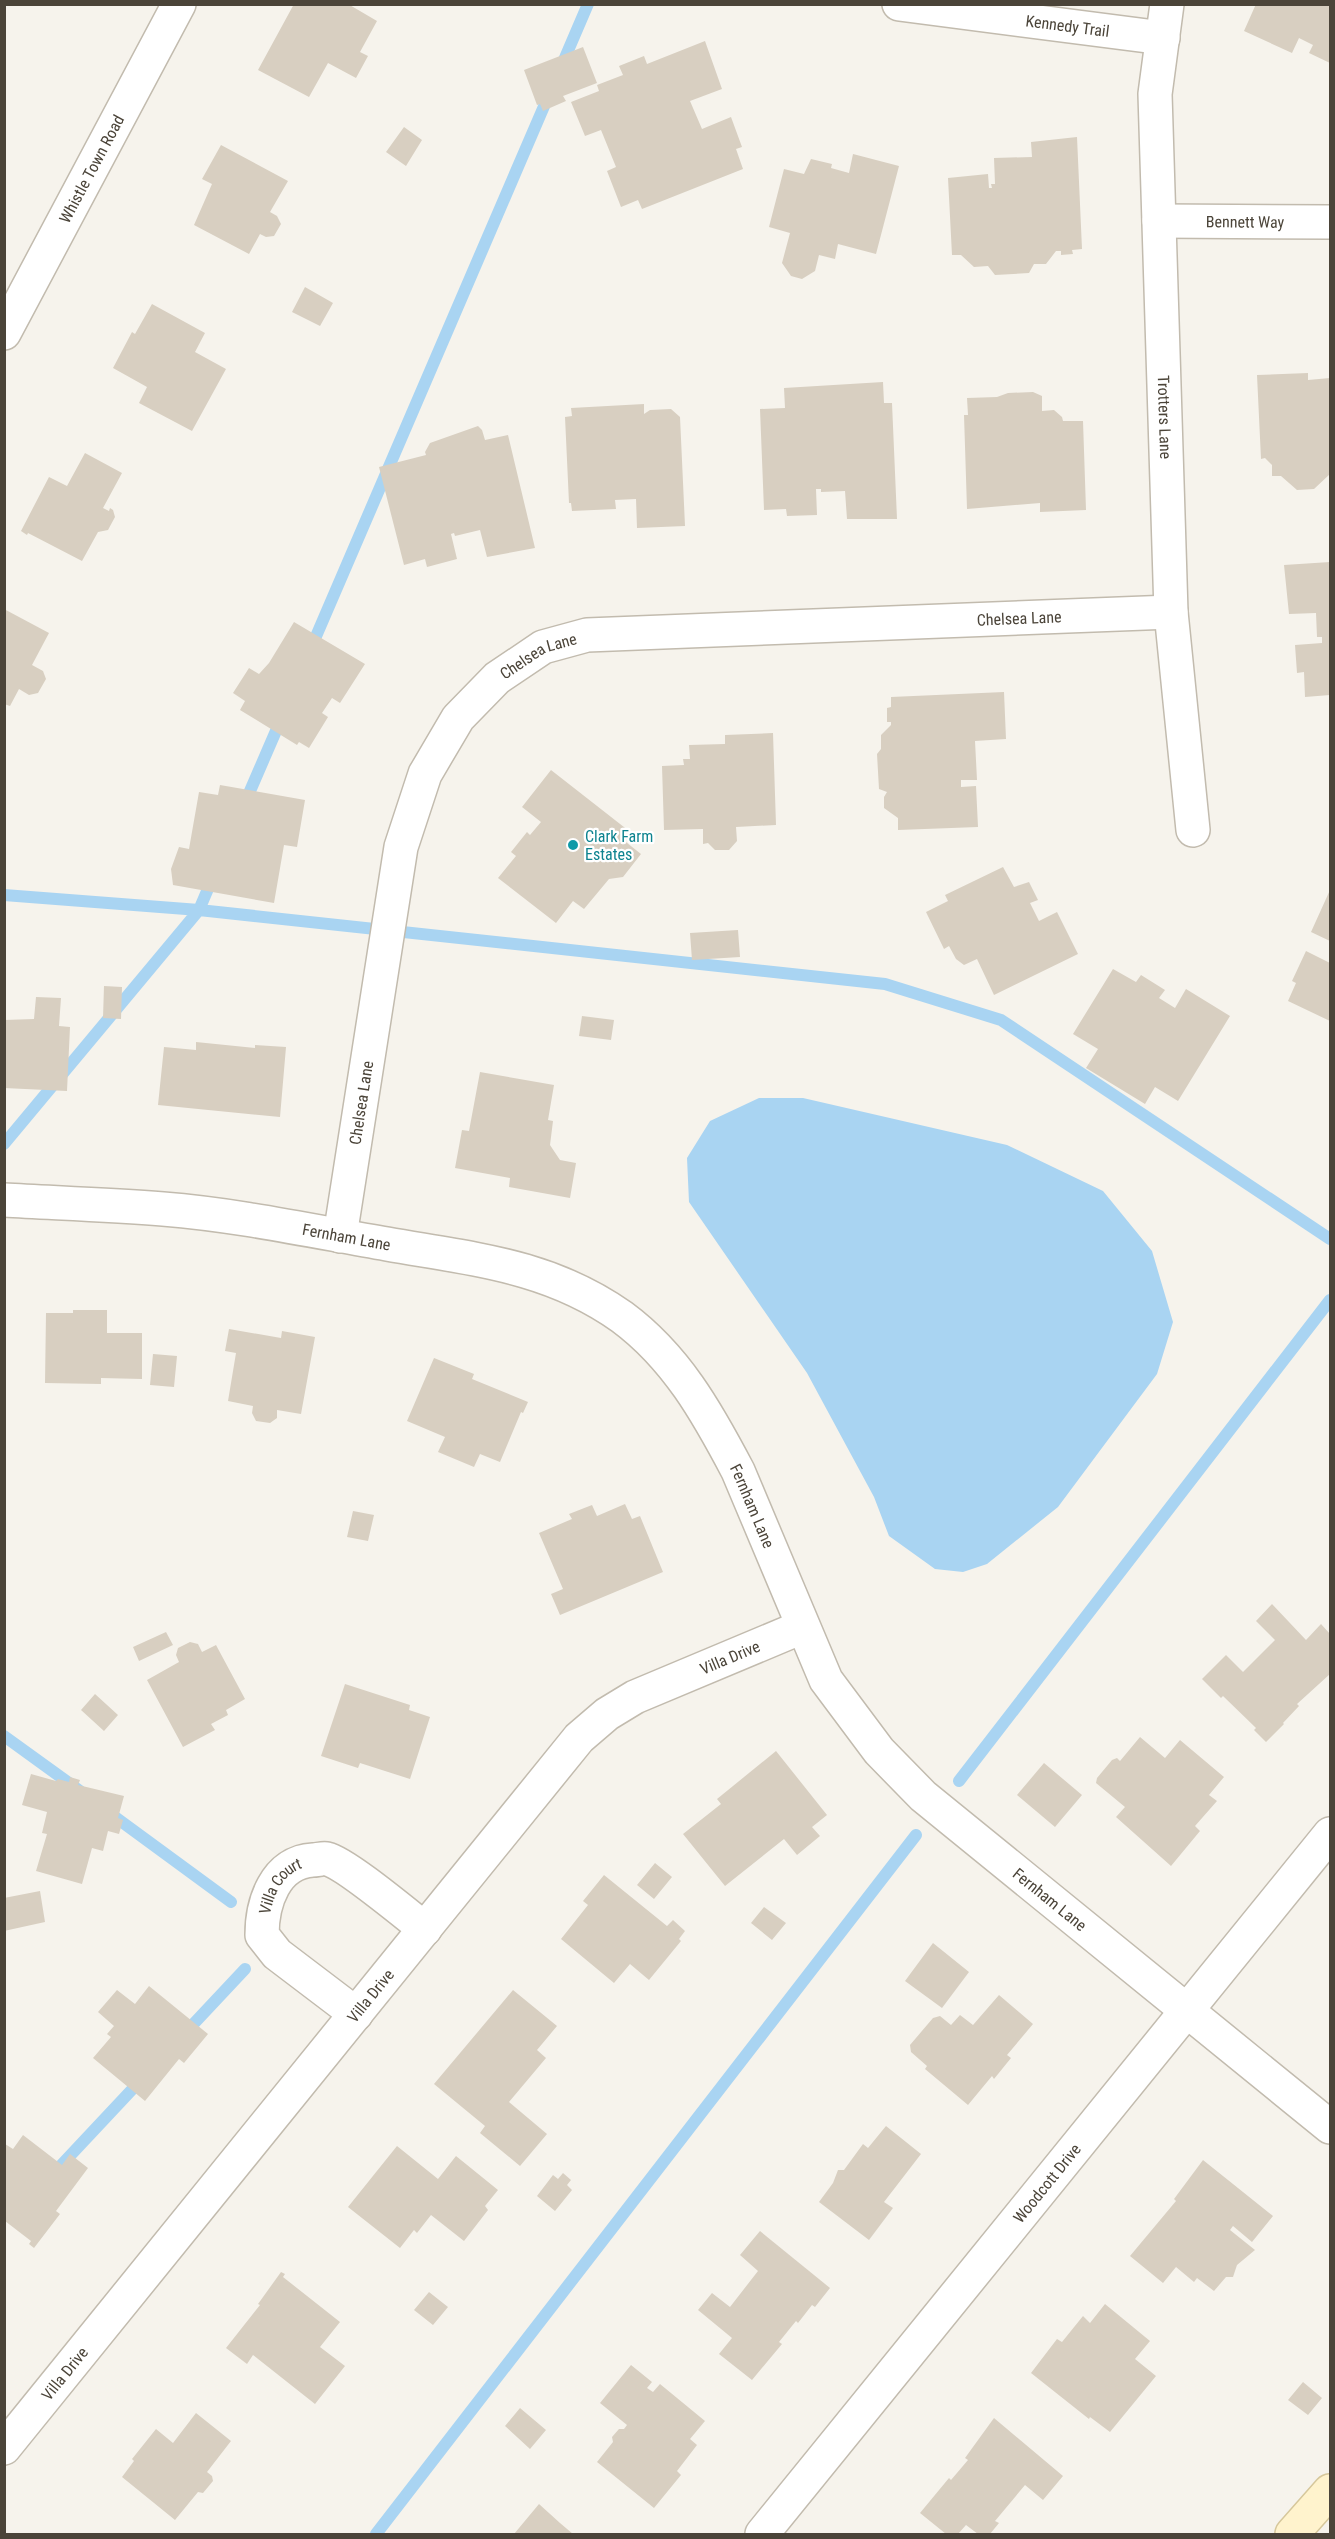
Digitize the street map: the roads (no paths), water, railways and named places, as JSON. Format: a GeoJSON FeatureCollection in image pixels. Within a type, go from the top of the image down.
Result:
{"type":"FeatureCollection","features":[{"type":"Feature","properties":{"kind":"main road"},"geometry":{"type":"LineString","coordinates":[[1292,2535],[1330,2491]]}},
{"type":"Feature","properties":{"kind":"street","name":"Whistle Town Road"},"geometry":{"type":"LineString","coordinates":[[4,333],[179,4]]}},
{"type":"Feature","properties":{"kind":"street","name":"Kennedy Trail"},"geometry":{"type":"LineString","coordinates":[[899,4],[1162,38]]}},
{"type":"Feature","properties":{"kind":"street","name":"Trotters Lane"},"geometry":{"type":"LineString","coordinates":[[1167,4],[1155,94],[1171,612],[1193,830]]}},
{"type":"Feature","properties":{"kind":"street","name":"Bennett Way"},"geometry":{"type":"LineString","coordinates":[[1159,221],[1330,222]]}},
{"type":"Feature","properties":{"kind":"street","name":"Chelsea Lane"},"geometry":{"type":"LineString","coordinates":[[340,1236],[402,847],[425,774],[458,718],[497,678],[543,647],[587,635],[1171,612]]}},
{"type":"Feature","properties":{"kind":"street","name":"Fernham Lane"},"geometry":{"type":"LineString","coordinates":[[4,1200],[164,1209],[266,1222],[514,1266],[571,1287],[622,1318],[668,1359],[689,1383],[738,1471],[826,1680],[879,1751],[923,1796],[1330,2127]]}},
{"type":"Feature","properties":{"kind":"street","name":"Villa Drive"},"geometry":{"type":"LineString","coordinates":[[4,2448],[579,1738],[607,1714],[634,1697],[802,1627]]}},
{"type":"Feature","properties":{"kind":"street","name":"Woodcott Drive"},"geometry":{"type":"LineString","coordinates":[[762,2535],[1330,1834]]}},
{"type":"Feature","properties":{"kind":"street","name":"Villa Court"},"geometry":{"type":"LineString","coordinates":[[356,2014],[277,1954],[262,1935],[262,1917],[268,1893],[284,1872],[304,1860],[327,1859],[342,1867],[425,1929]]}},
{"type":"Feature","properties":{"kind":"water"},"geometry":{"type":"Polygon","coordinates":[[[759,1098],[803,1098],[1007,1145],[1103,1191],[1152,1251],[1173,1322],[1157,1374],[1058,1507],[987,1564],[963,1572],[935,1569],[889,1536],[874,1497],[807,1373],[689,1202],[687,1158],[710,1121],[759,1098]]]}},
{"type":"Feature","properties":{"kind":"waterway"},"geometry":{"type":"LineString","coordinates":[[561,67],[588,4]]}},
{"type":"Feature","properties":{"kind":"waterway"},"geometry":{"type":"LineString","coordinates":[[311,648],[548,97]]}},
{"type":"Feature","properties":{"kind":"waterway"},"geometry":{"type":"LineString","coordinates":[[244,805],[282,717]]}},
{"type":"Feature","properties":{"kind":"waterway"},"geometry":{"type":"LineString","coordinates":[[4,1144],[199,910],[213,877]]}},
{"type":"Feature","properties":{"kind":"waterway"},"geometry":{"type":"LineString","coordinates":[[4,895],[199,910],[885,984],[1001,1020],[1330,1239]]}},
{"type":"Feature","properties":{"kind":"waterway"},"geometry":{"type":"LineString","coordinates":[[959,1781],[1330,1300]]}},
{"type":"Feature","properties":{"kind":"waterway"},"geometry":{"type":"LineString","coordinates":[[4,1736],[80,1791]]}},
{"type":"Feature","properties":{"kind":"waterway"},"geometry":{"type":"LineString","coordinates":[[111,1814],[231,1902]]}},
{"type":"Feature","properties":{"kind":"waterway"},"geometry":{"type":"LineString","coordinates":[[376,2534],[916,1835]]}},
{"type":"Feature","properties":{"kind":"waterway"},"geometry":{"type":"LineString","coordinates":[[184,2034],[245,1969]]}},
{"type":"Feature","properties":{"kind":"waterway"},"geometry":{"type":"LineString","coordinates":[[51,2176],[141,2080]]}},
{"type":"Feature","properties":{"kind":"place","name":"Clark Farm Estates"},"geometry":{"type":"Point","coordinates":[573,845]}}]}
